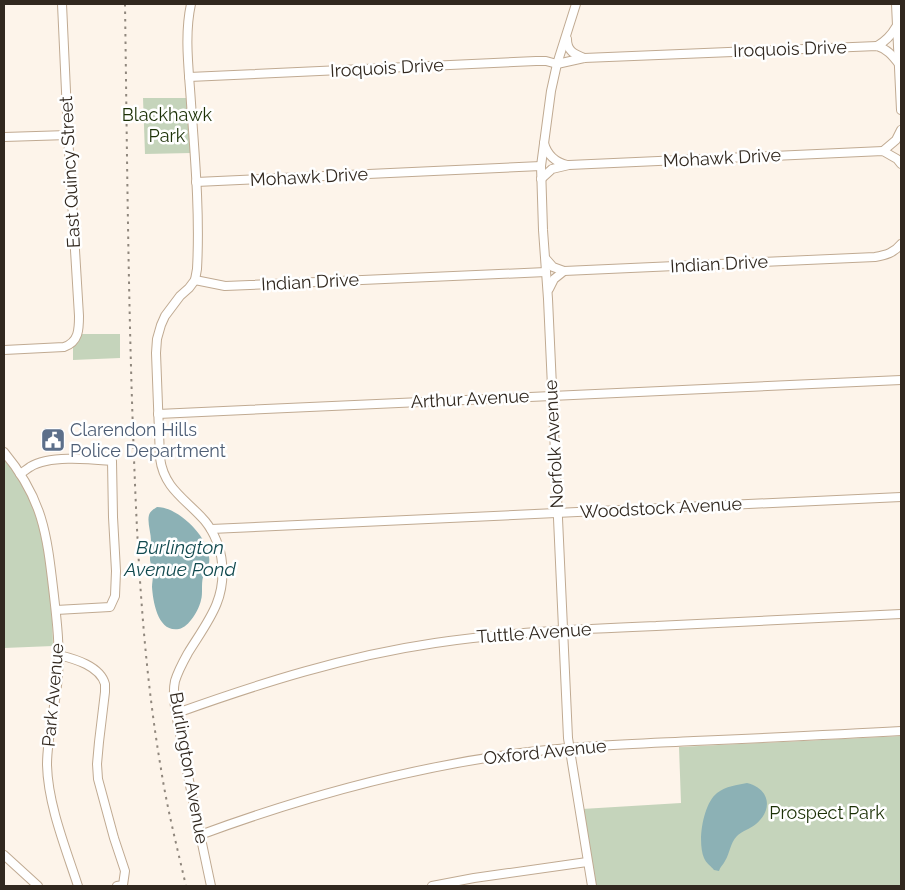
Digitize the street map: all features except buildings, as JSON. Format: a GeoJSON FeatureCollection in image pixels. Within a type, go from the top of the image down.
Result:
{"type":"FeatureCollection","features":[{"type":"Feature","properties":{"kind":"street","name":"East Quincy Street"},"geometry":{"type":"LineString","coordinates":[[4,350],[68,346],[75,340],[79,327],[62,4]]}},
{"type":"Feature","properties":{"kind":"street"},"geometry":{"type":"LineString","coordinates":[[191,4],[188,16],[187,40],[196,182],[198,252],[195,280]]}},
{"type":"Feature","properties":{"kind":"street","name":"Norfolk Avenue"},"geometry":{"type":"LineString","coordinates":[[576,4],[557,64],[548,106],[541,179],[548,291],[568,748],[592,886]]}},
{"type":"Feature","properties":{"kind":"street"},"geometry":{"type":"LineString","coordinates":[[896,4],[901,110]]}},
{"type":"Feature","properties":{"kind":"street"},"geometry":{"type":"LineString","coordinates":[[877,46],[892,35],[897,25]]}},
{"type":"Feature","properties":{"kind":"street"},"geometry":{"type":"LineString","coordinates":[[567,33],[567,45],[572,53],[584,58]]}},
{"type":"Feature","properties":{"kind":"street"},"geometry":{"type":"LineString","coordinates":[[877,46],[888,51],[899,64]]}},
{"type":"Feature","properties":{"kind":"street","name":"Iroquois Drive"},"geometry":{"type":"LineString","coordinates":[[189,77],[536,61],[557,64],[584,58],[877,46]]}},
{"type":"Feature","properties":{"kind":"street"},"geometry":{"type":"LineString","coordinates":[[901,130],[896,140],[883,151],[897,159],[901,164]]}},
{"type":"Feature","properties":{"kind":"street"},"geometry":{"type":"LineString","coordinates":[[4,138],[68,135]]}},
{"type":"Feature","properties":{"kind":"street"},"geometry":{"type":"LineString","coordinates":[[544,141],[549,154],[561,164],[569,165]]}},
{"type":"Feature","properties":{"kind":"street","name":"Mohawk Drive"},"geometry":{"type":"LineString","coordinates":[[541,179],[552,169],[569,165],[883,151]]}},
{"type":"Feature","properties":{"kind":"street","name":"Mohawk Drive"},"geometry":{"type":"LineString","coordinates":[[196,182],[541,166]]}},
{"type":"Feature","properties":{"kind":"street","name":"Indian Drive"},"geometry":{"type":"LineString","coordinates":[[564,271],[875,257],[889,254],[900,246]]}},
{"type":"Feature","properties":{"kind":"street"},"geometry":{"type":"LineString","coordinates":[[546,258],[553,267],[564,271]]}},
{"type":"Feature","properties":{"kind":"street"},"geometry":{"type":"LineString","coordinates":[[548,291],[554,279],[564,271]]}},
{"type":"Feature","properties":{"kind":"street","name":"Indian Drive"},"geometry":{"type":"LineString","coordinates":[[195,280],[225,286],[546,272]]}},
{"type":"Feature","properties":{"kind":"street","name":"Burlington Avenue"},"geometry":{"type":"LineString","coordinates":[[195,280],[169,309],[161,325],[156,352],[161,468],[170,484],[211,529],[218,544],[222,560],[223,576],[219,600],[188,653],[174,688],[176,713],[212,886]]}},
{"type":"Feature","properties":{"kind":"street","name":"Arthur Avenue"},"geometry":{"type":"LineString","coordinates":[[158,414],[901,380]]}},
{"type":"Feature","properties":{"kind":"street","name":"Park Avenue"},"geometry":{"type":"LineString","coordinates":[[4,452],[33,496],[42,518],[48,548],[56,610],[59,655],[48,750],[48,779],[56,816],[78,886]]}},
{"type":"Feature","properties":{"kind":"street"},"geometry":{"type":"LineString","coordinates":[[20,474],[31,466],[48,460],[87,458],[112,461],[112,517],[116,571],[115,596],[110,607],[56,610]]}},
{"type":"Feature","properties":{"kind":"street","name":"Woodstock Avenue"},"geometry":{"type":"LineString","coordinates":[[211,529],[901,497]]}},
{"type":"Feature","properties":{"kind":"street","name":"Tuttle Avenue"},"geometry":{"type":"LineString","coordinates":[[176,713],[282,677],[367,655],[480,636],[563,630],[901,614]]}},
{"type":"Feature","properties":{"kind":"street"},"geometry":{"type":"LineString","coordinates":[[59,655],[74,658],[91,668],[99,674],[104,684],[105,692],[97,764],[98,779],[114,838],[126,871],[123,885],[117,886]]}},
{"type":"Feature","properties":{"kind":"street","name":"Oxford Avenue"},"geometry":{"type":"LineString","coordinates":[[200,835],[282,806],[383,778],[467,761],[514,754],[609,745],[901,731]]}},
{"type":"Feature","properties":{"kind":"street"},"geometry":{"type":"LineString","coordinates":[[4,855],[38,886]]}},
{"type":"Feature","properties":{"kind":"street"},"geometry":{"type":"LineString","coordinates":[[432,886],[587,862]]}},
{"type":"Feature","properties":{"kind":"green space","name":"Blackhawk Park"},"geometry":{"type":"Polygon","coordinates":[[[143,98],[188,98],[191,153],[145,154],[143,98]]]}},
{"type":"Feature","properties":{"kind":"green space"},"geometry":{"type":"Polygon","coordinates":[[[82,334],[120,334],[120,358],[73,360],[73,347],[79,341],[82,334]]]}},
{"type":"Feature","properties":{"kind":"green space"},"geometry":{"type":"Polygon","coordinates":[[[4,456],[24,487],[37,519],[47,570],[53,646],[4,648],[4,456]]]}},
{"type":"Feature","properties":{"kind":"green space","name":"Prospect Park"},"geometry":{"type":"Polygon","coordinates":[[[901,736],[901,886],[596,886],[582,809],[681,803],[679,747],[901,736]]]}},
{"type":"Feature","properties":{"kind":"water","name":"Burlington Avenue Pond"},"geometry":{"type":"Polygon","coordinates":[[[157,507],[173,511],[188,522],[201,537],[209,557],[209,564],[203,577],[202,597],[198,608],[190,622],[179,629],[172,629],[166,626],[161,621],[155,608],[150,560],[149,515],[157,507]]]}},
{"type":"Feature","properties":{"kind":"water"},"geometry":{"type":"Polygon","coordinates":[[[747,783],[760,789],[764,794],[767,806],[765,812],[756,824],[737,836],[719,871],[714,870],[704,858],[701,843],[701,833],[708,806],[712,798],[720,791],[747,783]]]}},
{"type":"Feature","properties":{"kind":"railway"},"geometry":{"type":"LineString","coordinates":[[125,4],[131,378],[141,600],[149,685],[161,769],[186,886]]}},
{"type":"Feature","properties":{"kind":"place","name":"Clarendon Hills Police Department"},"geometry":{"type":"Point","coordinates":[53,440]}}]}
